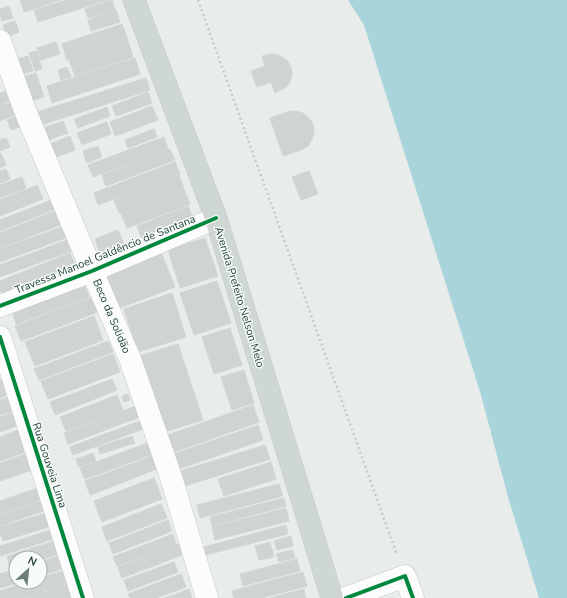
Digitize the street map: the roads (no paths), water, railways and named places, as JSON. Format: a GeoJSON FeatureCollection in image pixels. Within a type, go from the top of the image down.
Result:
{"type":"FeatureCollection","features":[{"type":"Feature","properties":{"kind":"main road","name":"Avenida Prefeito Nelson Melo"},"geometry":{"type":"LineString","coordinates":[[134,0],[216,218],[332,598]]}},
{"type":"Feature","properties":{"kind":"street","name":"Beco da Solidão"},"geometry":{"type":"LineString","coordinates":[[0,41],[24,108],[130,359],[171,477],[207,598]]}},
{"type":"Feature","properties":{"kind":"street","name":"Travessa Manoel Galdêncio de Santana"},"geometry":{"type":"LineString","coordinates":[[0,306],[92,271],[216,218]]}},
{"type":"Feature","properties":{"kind":"street","name":"Rua Gouveia Lima"},"geometry":{"type":"LineString","coordinates":[[0,337],[83,598]]}},
{"type":"Feature","properties":{"kind":"street"},"geometry":{"type":"LineString","coordinates":[[346,598],[405,576],[413,598]]}},
{"type":"Feature","properties":{"kind":"water"},"geometry":{"type":"Polygon","coordinates":[[[348,0],[567,0],[567,598],[539,598],[508,497],[481,395],[364,25],[348,0]]]}}]}
